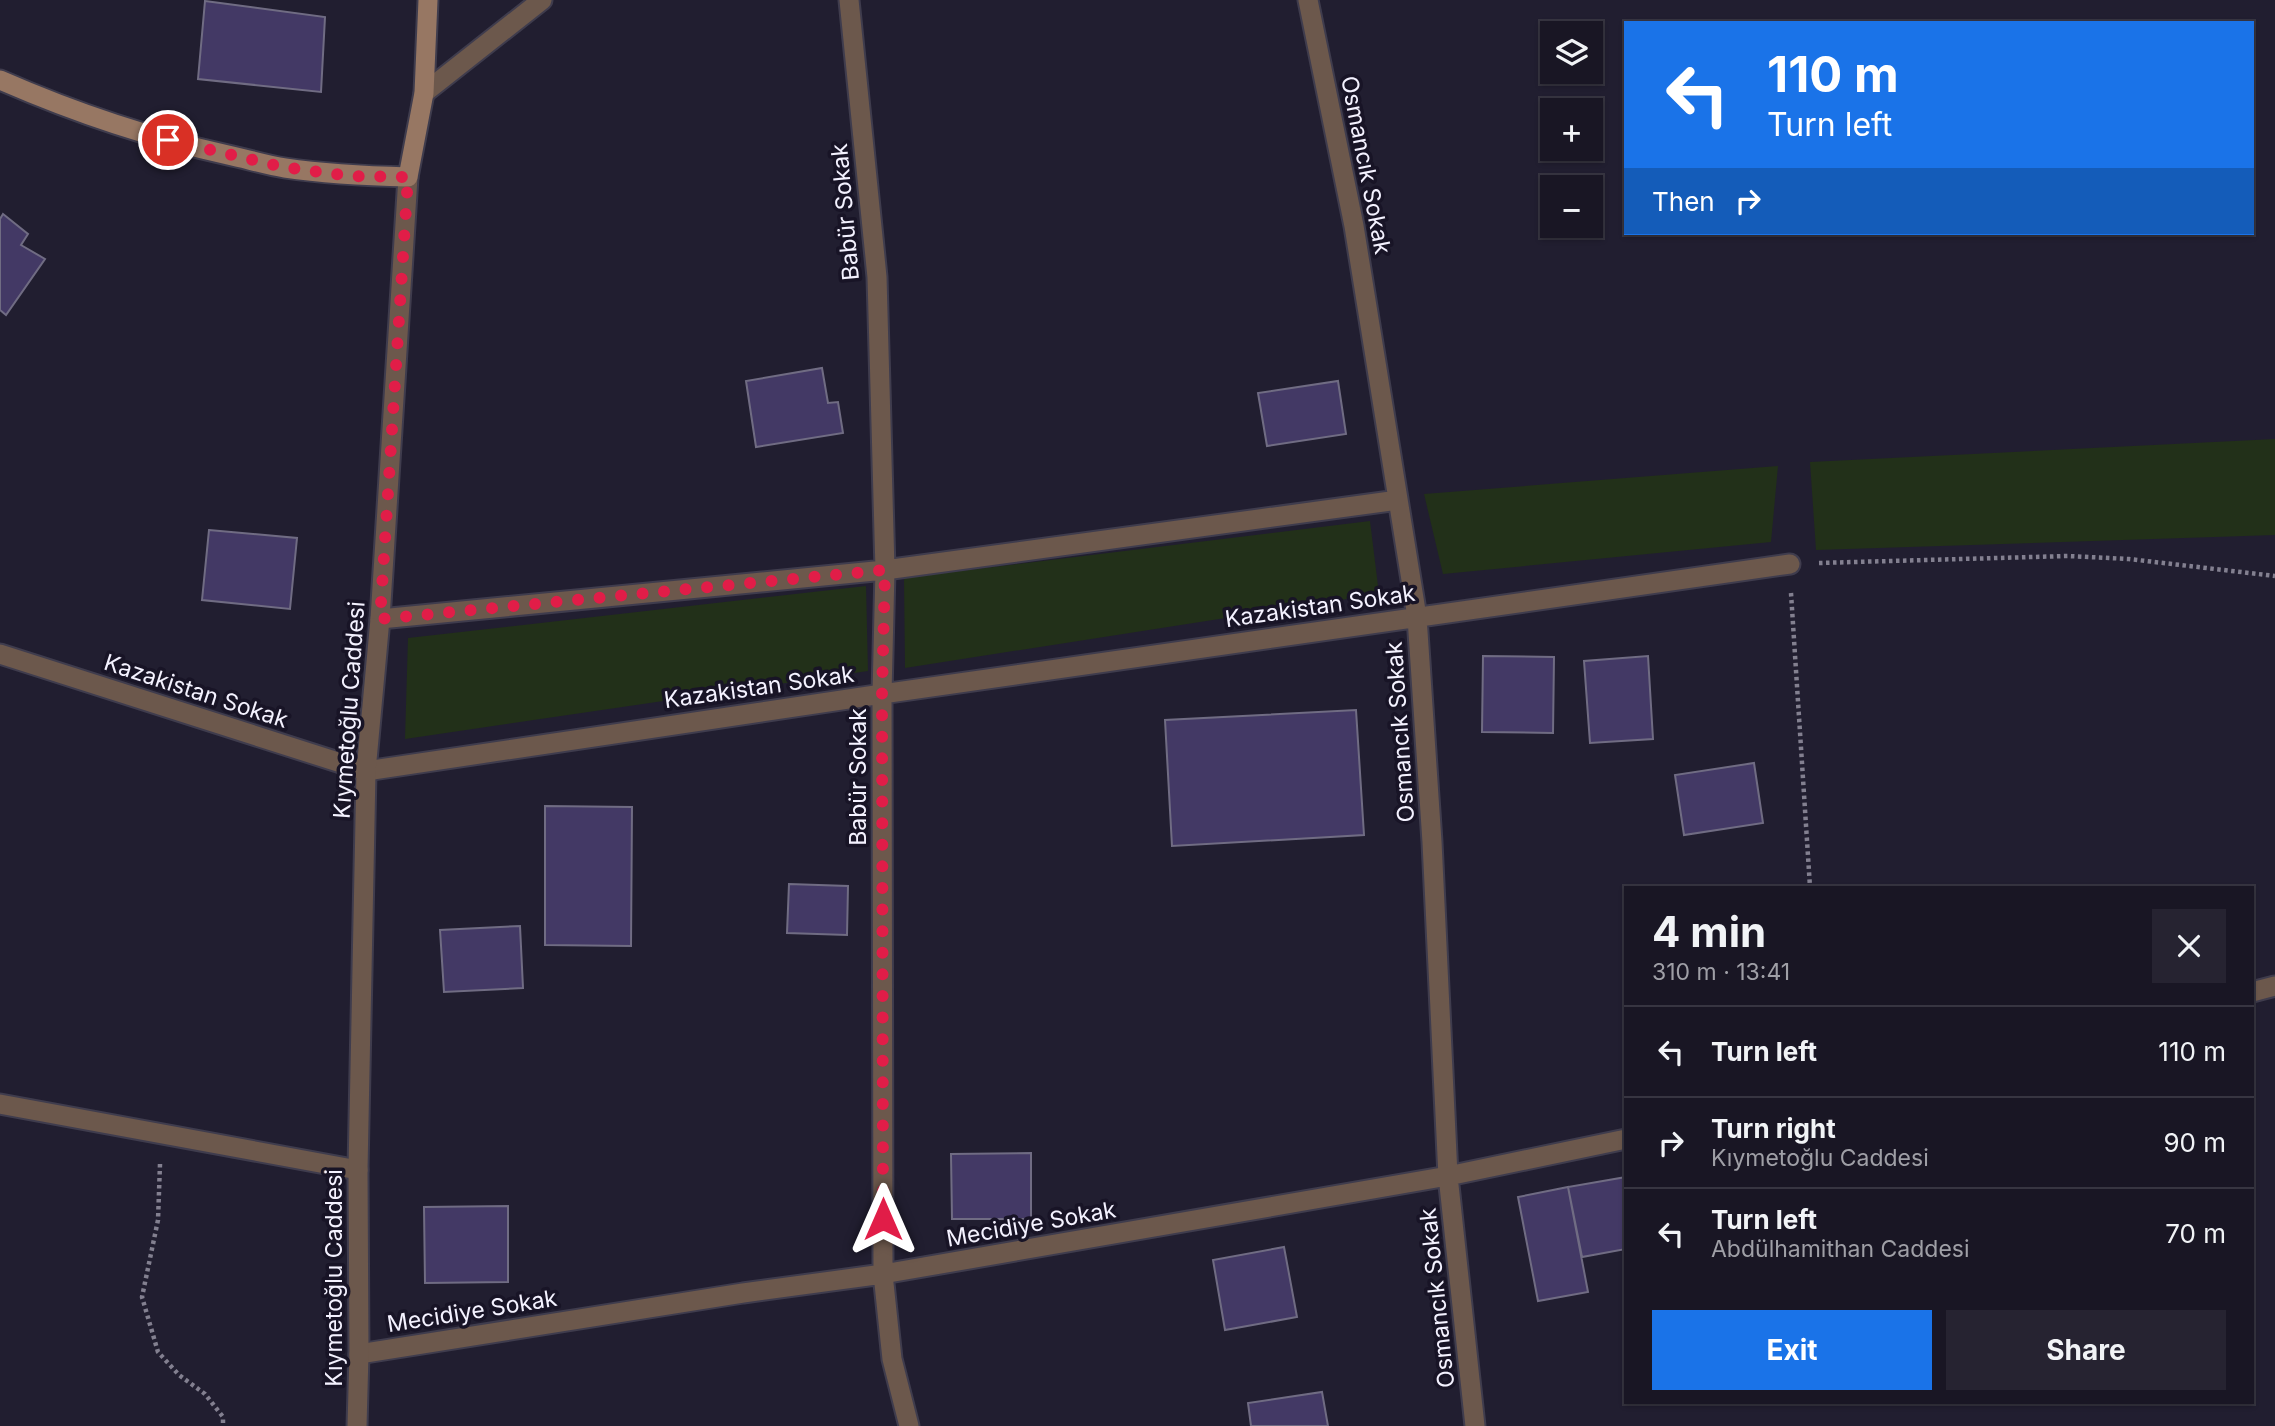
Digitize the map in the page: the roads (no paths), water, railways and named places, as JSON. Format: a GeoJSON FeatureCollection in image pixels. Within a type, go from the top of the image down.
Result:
{"type":"FeatureCollection","features":[{"type":"Feature","properties":{"kind":"main road","name":"Kıymetoğlu Caddesi"},"geometry":{"type":"LineString","coordinates":[[408,177],[424,93],[428,0]]}},
{"type":"Feature","properties":{"kind":"main road"},"geometry":{"type":"LineString","coordinates":[[0,80],[35,96],[144,134],[216,152],[283,167],[350,176],[408,177]]}},
{"type":"Feature","properties":{"kind":"street"},"geometry":{"type":"LineString","coordinates":[[424,93],[542,0]]}},
{"type":"Feature","properties":{"kind":"street","name":"Babür Sokak"},"geometry":{"type":"LineString","coordinates":[[849,0],[877,277],[885,570],[882,694],[883,1274],[892,1359],[909,1426]]}},
{"type":"Feature","properties":{"kind":"street","name":"Osmancık Sokak"},"geometry":{"type":"LineString","coordinates":[[1308,0],[1354,226],[1417,617],[1432,842],[1448,1175],[1475,1426]]}},
{"type":"Feature","properties":{"kind":"street","name":"Kıymetoğlu Caddesi"},"geometry":{"type":"LineString","coordinates":[[358,1426],[358,1170],[366,771],[380,619],[408,177]]}},
{"type":"Feature","properties":{"kind":"street"},"geometry":{"type":"LineString","coordinates":[[380,619],[885,570],[1398,500]]}},
{"type":"Feature","properties":{"kind":"street","name":"Kazakistan Sokak"},"geometry":{"type":"LineString","coordinates":[[0,654],[366,771],[1790,564]]}},
{"type":"Feature","properties":{"kind":"street"},"geometry":{"type":"LineString","coordinates":[[2254,991],[2275,986]]}},
{"type":"Feature","properties":{"kind":"street"},"geometry":{"type":"LineString","coordinates":[[0,1104],[358,1170]]}},
{"type":"Feature","properties":{"kind":"street","name":"Mecidiye Sokak"},"geometry":{"type":"LineString","coordinates":[[359,1353],[883,1274],[1448,1175],[1624,1139]]}}]}
